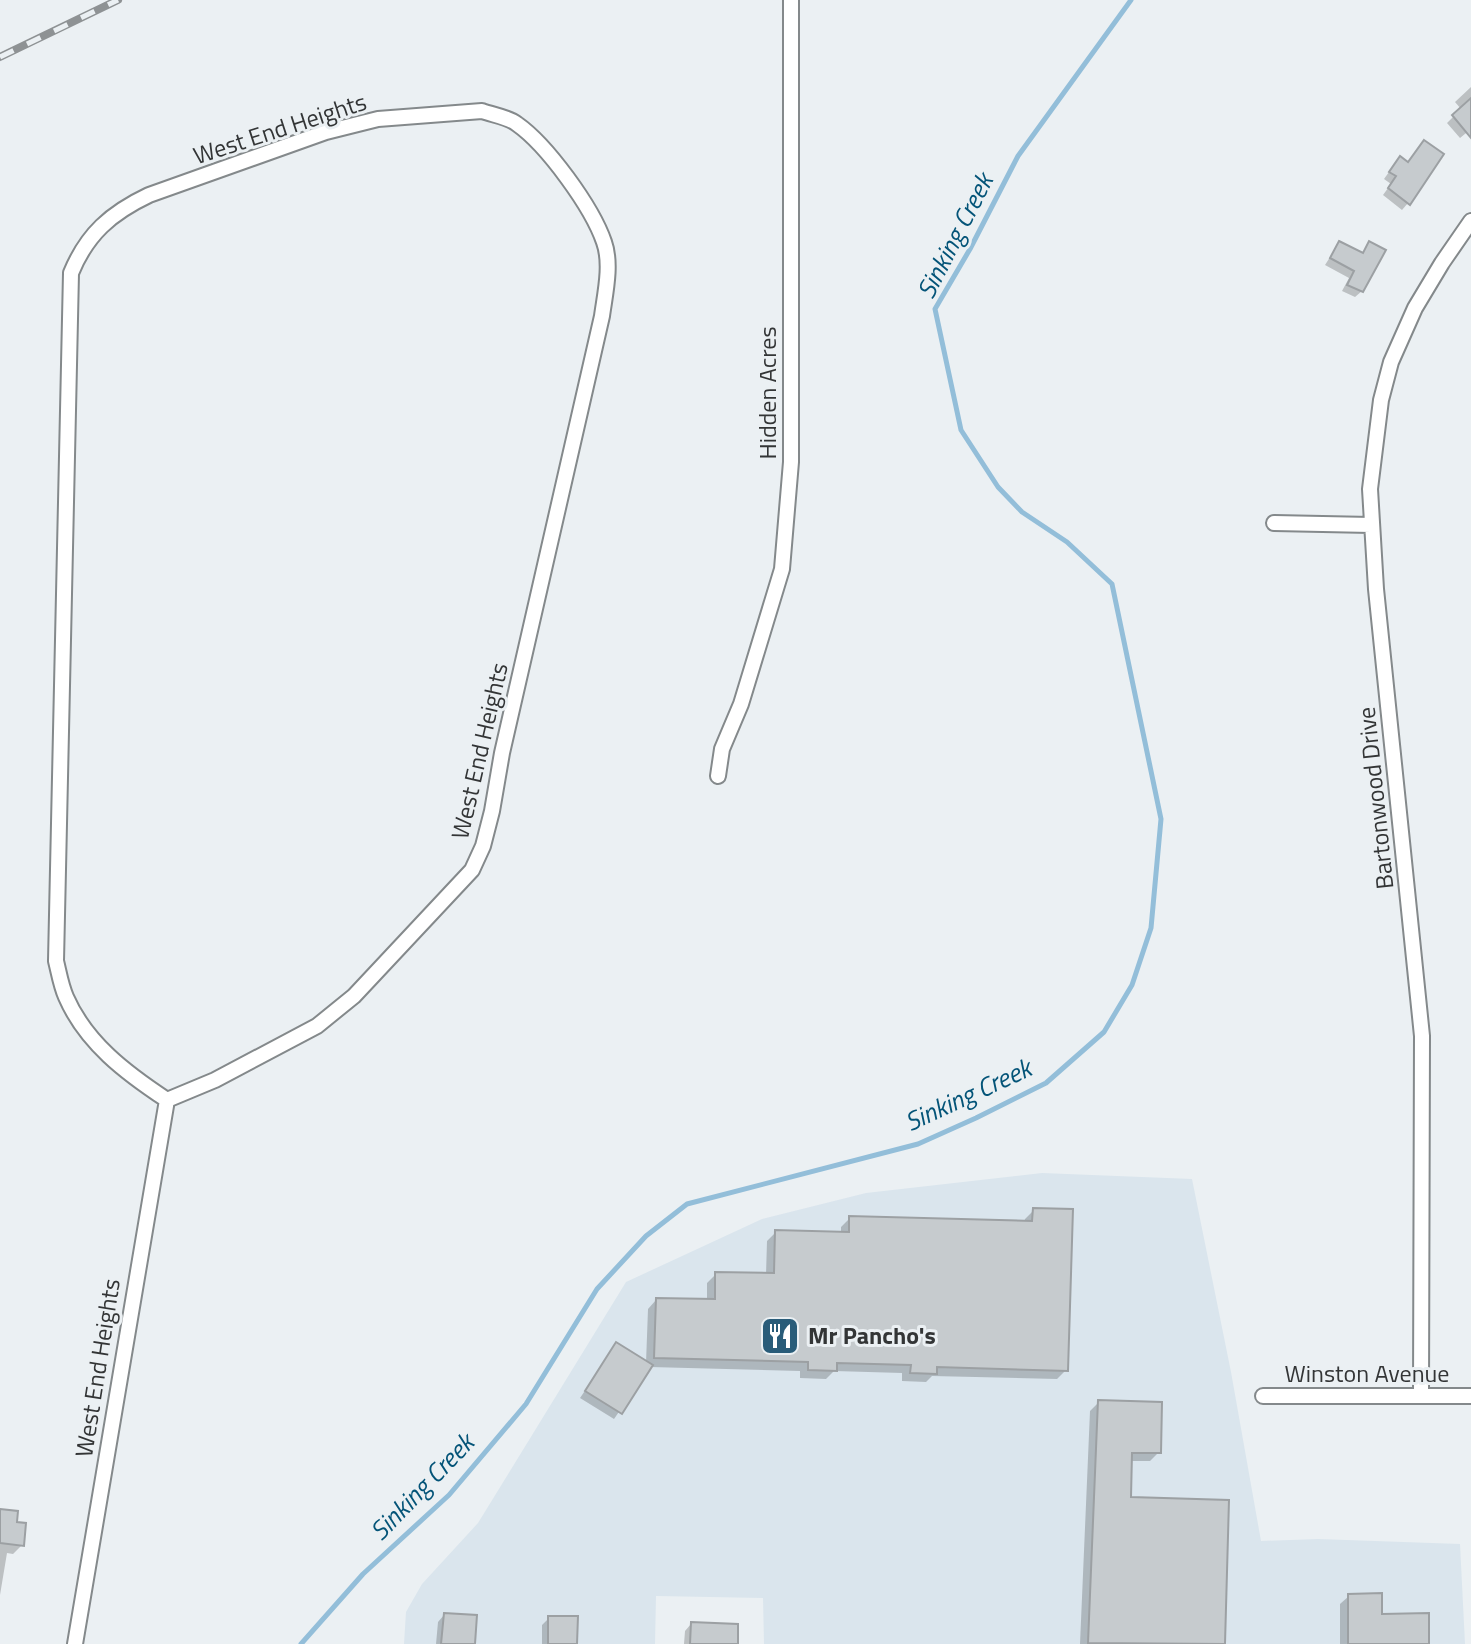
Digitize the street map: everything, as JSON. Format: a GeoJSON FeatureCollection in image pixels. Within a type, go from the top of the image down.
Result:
{"type":"FeatureCollection","features":[{"type":"Feature","properties":{"kind":"street","name":"Hidden Acres"},"geometry":{"type":"LineString","coordinates":[[718,776],[722,749],[741,704],[782,569],[791,462],[791,0]]}},
{"type":"Feature","properties":{"kind":"street","name":"West End Heights"},"geometry":{"type":"LineString","coordinates":[[482,111],[515,122],[543,147],[584,203],[605,244],[606,281],[602,316],[505,737],[483,846],[472,870],[354,996],[317,1026],[215,1080],[167,1100],[139,1082],[101,1050],[66,996],[56,961],[71,273],[81,247],[126,206],[326,132],[378,119],[482,111]]}},
{"type":"Feature","properties":{"kind":"street","name":"Bartonwood Drive"},"geometry":{"type":"LineString","coordinates":[[1421,1394],[1422,1036],[1371,525],[1370,489],[1373,446],[1391,362],[1415,308],[1471,221]]}},
{"type":"Feature","properties":{"kind":"street"},"geometry":{"type":"LineString","coordinates":[[1274,523],[1371,525]]}},
{"type":"Feature","properties":{"kind":"street","name":"West End Heights"},"geometry":{"type":"LineString","coordinates":[[75,1644],[167,1100]]}},
{"type":"Feature","properties":{"kind":"street","name":"Winston Avenue"},"geometry":{"type":"LineString","coordinates":[[1263,1396],[1471,1396]]}},
{"type":"Feature","properties":{"kind":"shaded area"},"geometry":{"type":"Polygon","coordinates":[[[1042,1173],[1192,1179],[1261,1541],[1318,1539],[1460,1544],[1465,1644],[764,1644],[763,1598],[656,1596],[655,1644],[404,1644],[406,1612],[422,1584],[478,1523],[626,1282],[762,1219],[866,1193],[1042,1173]]]}},
{"type":"Feature","properties":{"kind":"building"},"geometry":{"type":"Polygon","coordinates":[[[1471,98],[1471,138],[1452,115],[1471,98]]]}},
{"type":"Feature","properties":{"kind":"building"},"geometry":{"type":"Polygon","coordinates":[[[1424,140],[1444,154],[1410,205],[1388,188],[1396,176],[1389,172],[1400,156],[1408,162],[1424,140]]]}},
{"type":"Feature","properties":{"kind":"building"},"geometry":{"type":"Polygon","coordinates":[[[1339,241],[1363,253],[1369,241],[1386,250],[1363,292],[1347,285],[1354,271],[1330,258],[1339,241]]]}},
{"type":"Feature","properties":{"kind":"building"},"geometry":{"type":"Polygon","coordinates":[[[1033,1208],[1073,1209],[1068,1371],[937,1367],[937,1374],[910,1373],[911,1365],[837,1363],[837,1371],[808,1370],[808,1362],[654,1358],[656,1298],[715,1299],[715,1272],[774,1273],[775,1230],[849,1232],[849,1216],[1032,1221],[1033,1208]]]}},
{"type":"Feature","properties":{"kind":"building"},"geometry":{"type":"Polygon","coordinates":[[[616,1342],[653,1365],[622,1414],[585,1391],[616,1342]]]}},
{"type":"Feature","properties":{"kind":"building"},"geometry":{"type":"Polygon","coordinates":[[[1098,1400],[1162,1402],[1161,1453],[1132,1453],[1131,1497],[1229,1500],[1225,1644],[1088,1643],[1098,1400]]]}},
{"type":"Feature","properties":{"kind":"building"},"geometry":{"type":"Polygon","coordinates":[[[0,1509],[18,1511],[17,1522],[26,1523],[24,1546],[0,1543],[0,1509]]]}},
{"type":"Feature","properties":{"kind":"building"},"geometry":{"type":"Polygon","coordinates":[[[1382,1593],[1382,1614],[1429,1613],[1429,1644],[1348,1644],[1348,1594],[1382,1593]]]}},
{"type":"Feature","properties":{"kind":"building"},"geometry":{"type":"Polygon","coordinates":[[[444,1613],[477,1615],[475,1644],[441,1644],[444,1613]]]}},
{"type":"Feature","properties":{"kind":"building"},"geometry":{"type":"Polygon","coordinates":[[[548,1616],[578,1616],[577,1644],[548,1644],[548,1616]]]}},
{"type":"Feature","properties":{"kind":"building"},"geometry":{"type":"Polygon","coordinates":[[[691,1622],[738,1624],[738,1644],[690,1644],[691,1622]]]}},
{"type":"Feature","properties":{"kind":"waterway","name":"Sinking Creek"},"geometry":{"type":"LineString","coordinates":[[301,1644],[363,1574],[449,1495],[526,1404],[597,1289],[646,1236],[687,1204],[918,1144],[1046,1083],[1104,1032],[1132,985],[1151,928],[1161,819],[1112,584],[1067,542],[1022,512],[998,487],[961,430],[935,309],[1018,156],[1131,0]]}},
{"type":"Feature","properties":{"kind":"railway"},"geometry":{"type":"LineString","coordinates":[[0,57],[118,0]]}},
{"type":"Feature","properties":{"kind":"place","name":"Mr Pancho's"},"geometry":{"type":"Point","coordinates":[780,1336]}}]}
